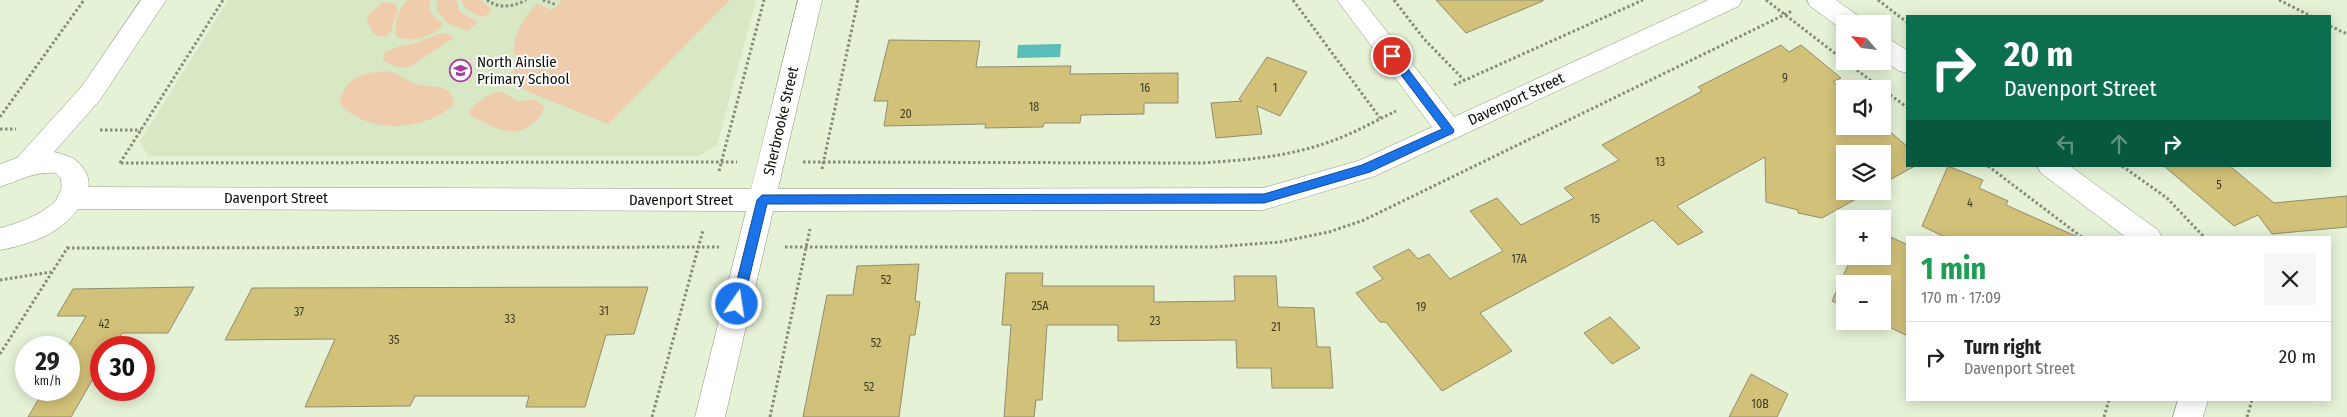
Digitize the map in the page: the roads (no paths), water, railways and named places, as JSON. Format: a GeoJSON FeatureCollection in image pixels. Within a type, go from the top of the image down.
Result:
{"type":"FeatureCollection","features":[{"type":"Feature","properties":{"kind":"street"},"geometry":{"type":"LineString","coordinates":[[27,165],[91,93],[154,0]]}},
{"type":"Feature","properties":{"kind":"street","name":"Sherbrooke Street"},"geometry":{"type":"LineString","coordinates":[[710,417],[810,0]]}},
{"type":"Feature","properties":{"kind":"street"},"geometry":{"type":"LineString","coordinates":[[1349,0],[1449,130]]}},
{"type":"Feature","properties":{"kind":"street","name":"Davenport Street"},"geometry":{"type":"LineString","coordinates":[[70,198],[1264,199],[1366,169],[1730,0]]}},
{"type":"Feature","properties":{"kind":"street"},"geometry":{"type":"LineString","coordinates":[[1819,0],[1840,15]]}},
{"type":"Feature","properties":{"kind":"street"},"geometry":{"type":"LineString","coordinates":[[1891,52],[1906,63]]}},
{"type":"Feature","properties":{"kind":"street"},"geometry":{"type":"LineString","coordinates":[[64,166],[91,93]]}},
{"type":"Feature","properties":{"kind":"street"},"geometry":{"type":"LineString","coordinates":[[0,176],[27,165],[54,163],[64,166],[71,171],[75,178],[75,187],[70,198],[55,216],[31,231],[0,260]]}},
{"type":"Feature","properties":{"kind":"street"},"geometry":{"type":"LineString","coordinates":[[2051,167],[2145,236]]}},
{"type":"Feature","properties":{"kind":"street"},"geometry":{"type":"LineString","coordinates":[[0,239],[31,231]]}},
{"type":"Feature","properties":{"kind":"street"},"geometry":{"type":"LineString","coordinates":[[2188,417],[2193,401]]}},
{"type":"Feature","properties":{"kind":"water"},"geometry":{"type":"Polygon","coordinates":[[[1061,44],[1060,57],[1017,58],[1018,45],[1061,44]]]}},
{"type":"Feature","properties":{"kind":"place","name":"North Ainslie Primary School"},"geometry":{"type":"Point","coordinates":[461,71]}}]}
